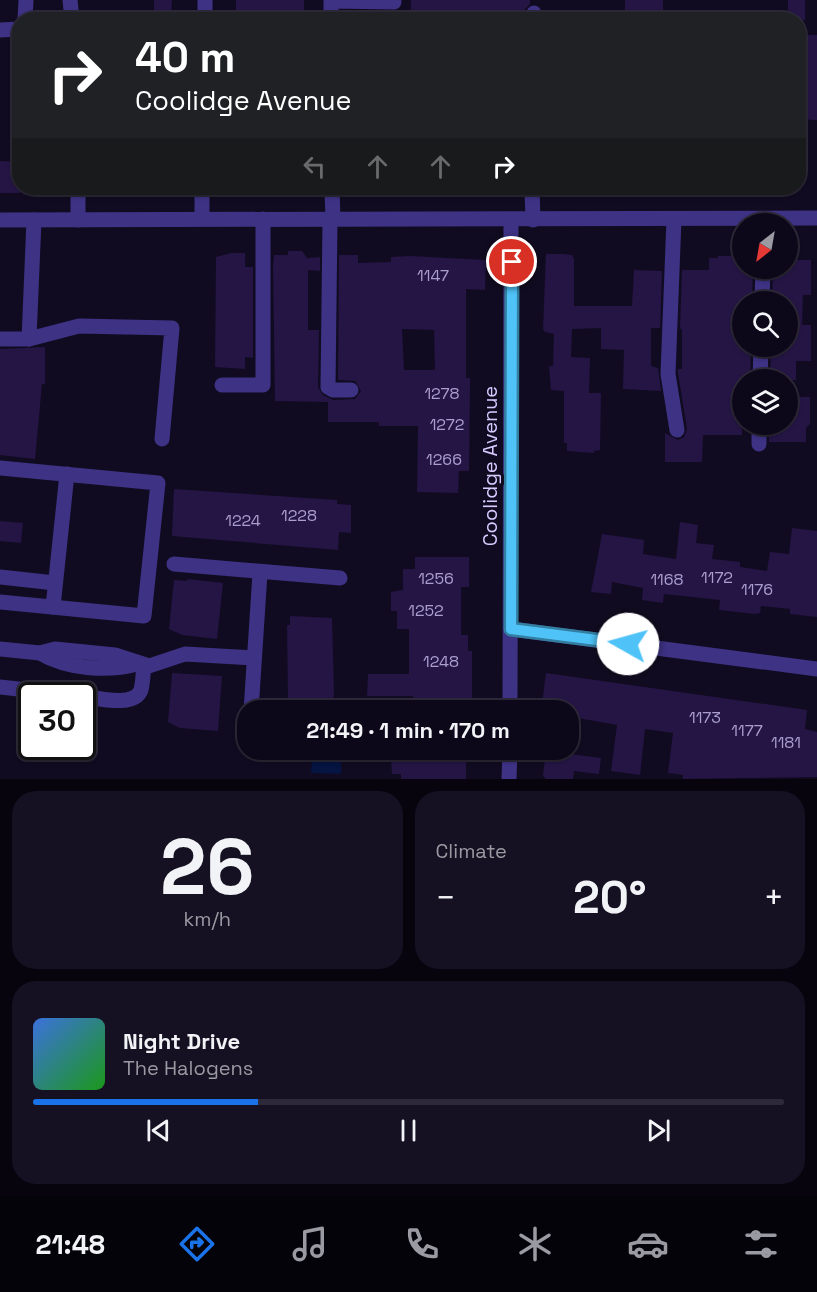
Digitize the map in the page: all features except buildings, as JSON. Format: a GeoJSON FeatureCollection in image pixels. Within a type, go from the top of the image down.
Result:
{"type":"FeatureCollection","features":[{"type":"Feature","properties":{"kind":"street"},"geometry":{"type":"LineString","coordinates":[[331,12],[331,0],[394,2]]}},
{"type":"Feature","properties":{"kind":"street"},"geometry":{"type":"LineString","coordinates":[[78,195],[78,220]]}},
{"type":"Feature","properties":{"kind":"street"},"geometry":{"type":"LineString","coordinates":[[202,195],[202,218]]}},
{"type":"Feature","properties":{"kind":"street"},"geometry":{"type":"LineString","coordinates":[[332,195],[328,387],[333,390],[351,390]]}},
{"type":"Feature","properties":{"kind":"street"},"geometry":{"type":"LineString","coordinates":[[532,195],[533,220]]}},
{"type":"Feature","properties":{"kind":"street"},"geometry":{"type":"LineString","coordinates":[[0,220],[202,218],[732,220]]}},
{"type":"Feature","properties":{"kind":"street"},"geometry":{"type":"LineString","coordinates":[[798,219],[817,218]]}},
{"type":"Feature","properties":{"kind":"street"},"geometry":{"type":"LineString","coordinates":[[222,385],[263,386],[263,219]]}},
{"type":"Feature","properties":{"kind":"street"},"geometry":{"type":"LineString","coordinates":[[674,219],[668,374],[676,430]]}},
{"type":"Feature","properties":{"kind":"street"},"geometry":{"type":"LineString","coordinates":[[29,339],[34,220]]}},
{"type":"Feature","properties":{"kind":"street","name":"Coolidge Avenue"},"geometry":{"type":"LineString","coordinates":[[510,700],[511,220]]}},
{"type":"Feature","properties":{"kind":"street"},"geometry":{"type":"LineString","coordinates":[[0,339],[29,339],[80,326],[172,328],[162,439]]}},
{"type":"Feature","properties":{"kind":"street"},"geometry":{"type":"LineString","coordinates":[[759,435],[759,444]]}},
{"type":"Feature","properties":{"kind":"street"},"geometry":{"type":"LineString","coordinates":[[0,468],[158,483],[144,616],[0,602]]}},
{"type":"Feature","properties":{"kind":"street"},"geometry":{"type":"LineString","coordinates":[[53,607],[67,474]]}},
{"type":"Feature","properties":{"kind":"street"},"geometry":{"type":"LineString","coordinates":[[174,564],[340,578]]}},
{"type":"Feature","properties":{"kind":"street"},"geometry":{"type":"LineString","coordinates":[[252,700],[260,573]]}},
{"type":"Feature","properties":{"kind":"street"},"geometry":{"type":"LineString","coordinates":[[0,577],[55,583]]}},
{"type":"Feature","properties":{"kind":"street"},"geometry":{"type":"LineString","coordinates":[[511,629],[817,669]]}},
{"type":"Feature","properties":{"kind":"street"},"geometry":{"type":"LineString","coordinates":[[0,649],[40,653],[55,662],[115,670],[185,654],[254,658]]}},
{"type":"Feature","properties":{"kind":"street"},"geometry":{"type":"LineString","coordinates":[[96,697],[128,700],[135,698],[141,691],[140,665]]}},
{"type":"Feature","properties":{"kind":"street"},"geometry":{"type":"LineString","coordinates":[[0,687],[18,689]]}},
{"type":"Feature","properties":{"kind":"street"},"geometry":{"type":"LineString","coordinates":[[509,779],[510,760]]}},
{"type":"Feature","properties":{"kind":"water"},"geometry":{"type":"Polygon","coordinates":[[[312,760],[341,760],[341,774],[311,773],[312,760]]]}},
{"type":"Feature","properties":{"kind":"route"},"geometry":{"type":"LineString","coordinates":[[512,262],[511,629],[628,644]]}}]}
